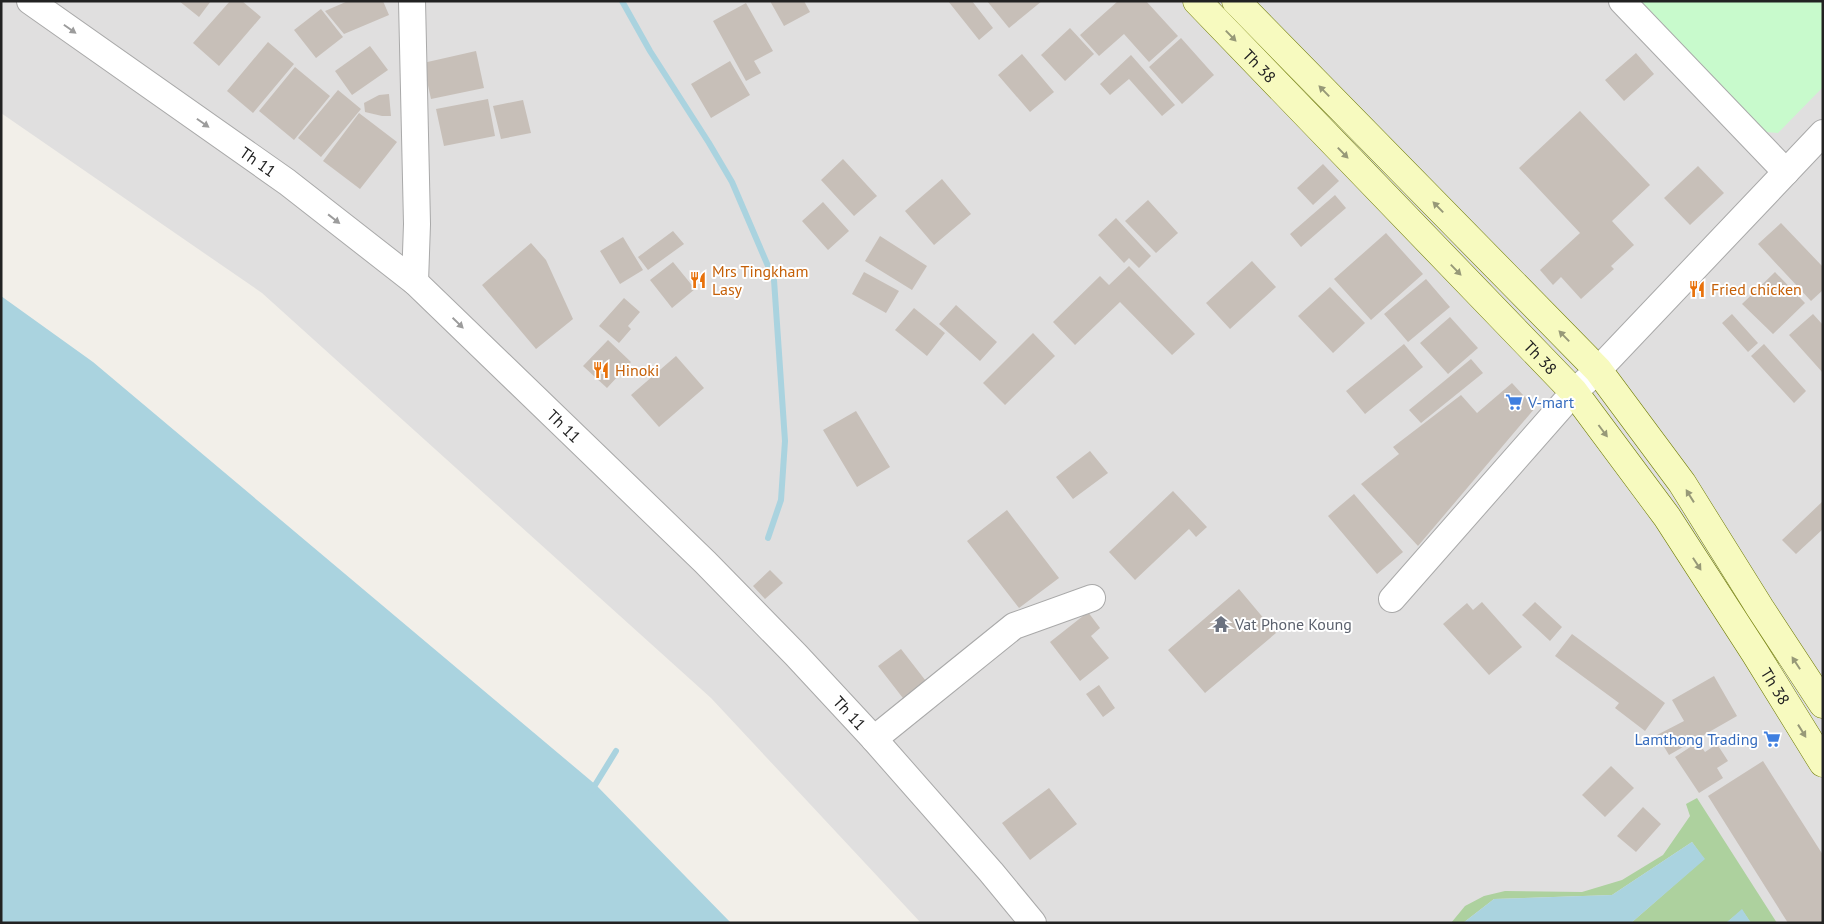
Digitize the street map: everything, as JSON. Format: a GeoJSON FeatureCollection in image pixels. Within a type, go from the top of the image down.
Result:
{"type":"FeatureCollection","features":[{"type":"Feature","properties":{"kind":"street","name":"Th 11"},"geometry":{"type":"LineString","coordinates":[[30,1],[287,182],[415,282],[705,562],[796,655],[874,739],[991,872],[1033,923]]}},
{"type":"Feature","properties":{"kind":"street"},"geometry":{"type":"LineString","coordinates":[[412,1],[417,224],[415,282]]}},
{"type":"Feature","properties":{"kind":"street","name":"Th 38"},"geometry":{"type":"LineString","coordinates":[[1196,1],[1574,392],[1666,517],[1755,653],[1823,763]]}},
{"type":"Feature","properties":{"kind":"street","name":"Th 38"},"geometry":{"type":"LineString","coordinates":[[1236,1],[1598,370],[1682,483],[1823,704]]}},
{"type":"Feature","properties":{"kind":"street"},"geometry":{"type":"LineString","coordinates":[[1622,1],[1786,172]]}},
{"type":"Feature","properties":{"kind":"street"},"geometry":{"type":"LineString","coordinates":[[1392,599],[1574,392],[1598,370],[1823,133]]}},
{"type":"Feature","properties":{"kind":"street"},"geometry":{"type":"LineString","coordinates":[[874,739],[1014,626],[1092,598]]}},
{"type":"Feature","properties":{"kind":"shaded area"},"geometry":{"type":"Polygon","coordinates":[[[1,1],[1823,1],[1823,923],[921,923],[711,698],[262,293],[1,113],[1,1]]]}},
{"type":"Feature","properties":{"kind":"green space"},"geometry":{"type":"Polygon","coordinates":[[[1639,1],[1823,1],[1823,87],[1778,133],[1766,132],[1639,1]]]}},
{"type":"Feature","properties":{"kind":"green space"},"geometry":{"type":"Polygon","coordinates":[[[1697,798],[1777,923],[1751,923],[1742,910],[1726,923],[1631,923],[1704,859],[1692,842],[1612,895],[1494,899],[1463,923],[1451,923],[1465,906],[1484,896],[1505,891],[1582,892],[1622,880],[1663,855],[1690,816],[1686,804],[1697,798]]]}},
{"type":"Feature","properties":{"kind":"water"},"geometry":{"type":"Polygon","coordinates":[[[1,296],[93,362],[596,785],[731,923],[1,923],[1,296]]]}},
{"type":"Feature","properties":{"kind":"water"},"geometry":{"type":"Polygon","coordinates":[[[1692,842],[1705,859],[1631,923],[1463,923],[1494,899],[1612,895],[1692,842]]]}},
{"type":"Feature","properties":{"kind":"water"},"geometry":{"type":"Polygon","coordinates":[[[1742,909],[1751,923],[1726,923],[1742,909]]]}},
{"type":"Feature","properties":{"kind":"building"},"geometry":{"type":"Polygon","coordinates":[[[179,1],[211,1],[199,17],[179,1]]]}},
{"type":"Feature","properties":{"kind":"building"},"geometry":{"type":"Polygon","coordinates":[[[230,1],[242,1],[261,17],[219,66],[193,43],[230,1]]]}},
{"type":"Feature","properties":{"kind":"building"},"geometry":{"type":"Polygon","coordinates":[[[348,1],[383,1],[389,15],[344,34],[325,11],[348,1]]]}},
{"type":"Feature","properties":{"kind":"building"},"geometry":{"type":"Polygon","coordinates":[[[770,1],[804,1],[810,12],[784,26],[770,1]]]}},
{"type":"Feature","properties":{"kind":"building"},"geometry":{"type":"Polygon","coordinates":[[[948,1],[972,1],[993,28],[979,40],[948,1]]]}},
{"type":"Feature","properties":{"kind":"building"},"geometry":{"type":"Polygon","coordinates":[[[987,1],[1042,1],[1009,28],[987,1]]]}},
{"type":"Feature","properties":{"kind":"building"},"geometry":{"type":"Polygon","coordinates":[[[1118,1],[1146,1],[1178,36],[1149,62],[1124,34],[1099,56],[1080,35],[1118,1]]]}},
{"type":"Feature","properties":{"kind":"building"},"geometry":{"type":"Polygon","coordinates":[[[746,3],[773,51],[754,61],[761,73],[746,81],[713,21],[746,3]]]}},
{"type":"Feature","properties":{"kind":"building"},"geometry":{"type":"Polygon","coordinates":[[[321,9],[343,37],[316,58],[294,30],[321,9]]]}},
{"type":"Feature","properties":{"kind":"building"},"geometry":{"type":"Polygon","coordinates":[[[1070,28],[1094,54],[1065,81],[1041,55],[1070,28]]]}},
{"type":"Feature","properties":{"kind":"building"},"geometry":{"type":"Polygon","coordinates":[[[1181,38],[1214,75],[1182,104],[1149,67],[1181,38]]]}},
{"type":"Feature","properties":{"kind":"building"},"geometry":{"type":"Polygon","coordinates":[[[268,42],[294,64],[253,113],[227,91],[268,42]]]}},
{"type":"Feature","properties":{"kind":"building"},"geometry":{"type":"Polygon","coordinates":[[[370,46],[388,70],[352,95],[335,71],[370,46]]]}},
{"type":"Feature","properties":{"kind":"building"},"geometry":{"type":"Polygon","coordinates":[[[476,51],[484,88],[431,99],[423,63],[476,51]]]}},
{"type":"Feature","properties":{"kind":"building"},"geometry":{"type":"Polygon","coordinates":[[[1636,53],[1654,74],[1624,101],[1605,80],[1636,53]]]}},
{"type":"Feature","properties":{"kind":"building"},"geometry":{"type":"Polygon","coordinates":[[[1022,54],[1054,92],[1030,112],[998,75],[1022,54]]]}},
{"type":"Feature","properties":{"kind":"building"},"geometry":{"type":"Polygon","coordinates":[[[1131,55],[1175,105],[1162,116],[1129,79],[1110,95],[1100,84],[1131,55]]]}},
{"type":"Feature","properties":{"kind":"building"},"geometry":{"type":"Polygon","coordinates":[[[730,61],[750,95],[711,118],[691,84],[730,61]]]}},
{"type":"Feature","properties":{"kind":"building"},"geometry":{"type":"Polygon","coordinates":[[[295,67],[330,96],[294,140],[259,111],[295,67]]]}},
{"type":"Feature","properties":{"kind":"building"},"geometry":{"type":"Polygon","coordinates":[[[338,90],[361,109],[321,157],[298,138],[338,90]]]}},
{"type":"Feature","properties":{"kind":"building"},"geometry":{"type":"Polygon","coordinates":[[[389,94],[391,116],[365,112],[364,103],[379,95],[389,94]]]}},
{"type":"Feature","properties":{"kind":"building"},"geometry":{"type":"Polygon","coordinates":[[[488,99],[495,136],[444,146],[436,109],[488,99]]]}},
{"type":"Feature","properties":{"kind":"building"},"geometry":{"type":"Polygon","coordinates":[[[523,100],[531,133],[501,139],[493,106],[523,100]]]}},
{"type":"Feature","properties":{"kind":"building"},"geometry":{"type":"Polygon","coordinates":[[[1580,111],[1650,185],[1612,221],[1634,245],[1611,266],[1614,269],[1581,299],[1561,277],[1553,285],[1540,270],[1580,233],[1519,168],[1580,111]]]}},
{"type":"Feature","properties":{"kind":"building"},"geometry":{"type":"Polygon","coordinates":[[[359,113],[397,142],[360,189],[323,161],[359,113]]]}},
{"type":"Feature","properties":{"kind":"building"},"geometry":{"type":"Polygon","coordinates":[[[843,159],[877,196],[854,216],[821,180],[843,159]]]}},
{"type":"Feature","properties":{"kind":"building"},"geometry":{"type":"Polygon","coordinates":[[[1323,164],[1339,181],[1313,205],[1297,188],[1323,164]]]}},
{"type":"Feature","properties":{"kind":"building"},"geometry":{"type":"Polygon","coordinates":[[[1698,166],[1724,193],[1690,225],[1664,198],[1698,166]]]}},
{"type":"Feature","properties":{"kind":"building"},"geometry":{"type":"Polygon","coordinates":[[[942,179],[971,214],[934,245],[905,211],[942,179]]]}},
{"type":"Feature","properties":{"kind":"building"},"geometry":{"type":"Polygon","coordinates":[[[1335,195],[1346,208],[1301,247],[1290,234],[1335,195]]]}},
{"type":"Feature","properties":{"kind":"building"},"geometry":{"type":"Polygon","coordinates":[[[1148,200],[1178,233],[1156,253],[1125,221],[1148,200]]]}},
{"type":"Feature","properties":{"kind":"building"},"geometry":{"type":"Polygon","coordinates":[[[823,202],[849,231],[828,250],[802,221],[823,202]]]}},
{"type":"Feature","properties":{"kind":"building"},"geometry":{"type":"Polygon","coordinates":[[[1116,218],[1151,256],[1139,268],[1129,258],[1124,263],[1098,235],[1116,218]]]}},
{"type":"Feature","properties":{"kind":"building"},"geometry":{"type":"Polygon","coordinates":[[[1781,223],[1823,267],[1823,290],[1811,301],[1758,244],[1781,223]]]}},
{"type":"Feature","properties":{"kind":"building"},"geometry":{"type":"Polygon","coordinates":[[[673,231],[684,244],[648,270],[638,257],[673,231]]]}},
{"type":"Feature","properties":{"kind":"building"},"geometry":{"type":"Polygon","coordinates":[[[1386,233],[1423,274],[1371,320],[1334,279],[1386,233]]]}},
{"type":"Feature","properties":{"kind":"building"},"geometry":{"type":"Polygon","coordinates":[[[880,236],[927,266],[912,290],[865,261],[880,236]]]}},
{"type":"Feature","properties":{"kind":"building"},"geometry":{"type":"Polygon","coordinates":[[[623,237],[643,270],[620,284],[600,251],[623,237]]]}},
{"type":"Feature","properties":{"kind":"building"},"geometry":{"type":"Polygon","coordinates":[[[531,243],[546,260],[573,319],[536,349],[482,285],[531,243]]]}},
{"type":"Feature","properties":{"kind":"building"},"geometry":{"type":"Polygon","coordinates":[[[1252,261],[1276,287],[1230,329],[1206,303],[1252,261]]]}},
{"type":"Feature","properties":{"kind":"building"},"geometry":{"type":"Polygon","coordinates":[[[673,262],[695,289],[672,308],[650,280],[673,262]]]}},
{"type":"Feature","properties":{"kind":"building"},"geometry":{"type":"Polygon","coordinates":[[[1129,266],[1195,334],[1172,355],[1120,302],[1075,345],[1053,322],[1100,276],[1109,285],[1129,266]]]}},
{"type":"Feature","properties":{"kind":"building"},"geometry":{"type":"Polygon","coordinates":[[[864,272],[899,291],[886,313],[852,294],[864,272]]]}},
{"type":"Feature","properties":{"kind":"building"},"geometry":{"type":"Polygon","coordinates":[[[1775,272],[1805,303],[1773,334],[1742,304],[1775,272]]]}},
{"type":"Feature","properties":{"kind":"building"},"geometry":{"type":"Polygon","coordinates":[[[1426,279],[1450,307],[1408,342],[1384,314],[1426,279]]]}},
{"type":"Feature","properties":{"kind":"building"},"geometry":{"type":"Polygon","coordinates":[[[1330,287],[1365,323],[1333,353],[1298,316],[1330,287]]]}},
{"type":"Feature","properties":{"kind":"building"},"geometry":{"type":"Polygon","coordinates":[[[624,298],[640,312],[628,326],[631,329],[619,343],[599,326],[624,298]]]}},
{"type":"Feature","properties":{"kind":"building"},"geometry":{"type":"Polygon","coordinates":[[[956,305],[997,342],[980,361],[939,324],[956,305]]]}},
{"type":"Feature","properties":{"kind":"building"},"geometry":{"type":"Polygon","coordinates":[[[914,308],[945,333],[927,356],[895,330],[914,308]]]}},
{"type":"Feature","properties":{"kind":"building"},"geometry":{"type":"Polygon","coordinates":[[[1732,314],[1758,343],[1748,352],[1722,323],[1732,314]]]}},
{"type":"Feature","properties":{"kind":"building"},"geometry":{"type":"Polygon","coordinates":[[[1813,314],[1823,325],[1823,373],[1789,335],[1813,314]]]}},
{"type":"Feature","properties":{"kind":"building"},"geometry":{"type":"Polygon","coordinates":[[[1450,317],[1478,348],[1448,374],[1420,343],[1450,317]]]}},
{"type":"Feature","properties":{"kind":"building"},"geometry":{"type":"Polygon","coordinates":[[[1033,333],[1055,356],[1005,405],[983,383],[1033,333]]]}},
{"type":"Feature","properties":{"kind":"building"},"geometry":{"type":"Polygon","coordinates":[[[608,340],[631,362],[607,388],[583,366],[608,340]]]}},
{"type":"Feature","properties":{"kind":"building"},"geometry":{"type":"Polygon","coordinates":[[[1404,344],[1423,367],[1365,414],[1346,391],[1404,344]]]}},
{"type":"Feature","properties":{"kind":"building"},"geometry":{"type":"Polygon","coordinates":[[[1764,344],[1806,391],[1794,403],[1751,356],[1764,344]]]}},
{"type":"Feature","properties":{"kind":"building"},"geometry":{"type":"Polygon","coordinates":[[[676,356],[704,388],[659,427],[631,395],[676,356]]]}},
{"type":"Feature","properties":{"kind":"building"},"geometry":{"type":"Polygon","coordinates":[[[1471,359],[1483,373],[1421,423],[1409,410],[1471,359]]]}},
{"type":"Feature","properties":{"kind":"building"},"geometry":{"type":"Polygon","coordinates":[[[1512,383],[1535,408],[1418,546],[1361,484],[1399,454],[1393,447],[1461,395],[1477,413],[1512,383]]]}},
{"type":"Feature","properties":{"kind":"building"},"geometry":{"type":"Polygon","coordinates":[[[856,411],[890,467],[857,487],[823,430],[856,411]]]}},
{"type":"Feature","properties":{"kind":"building"},"geometry":{"type":"Polygon","coordinates":[[[1090,451],[1108,473],[1073,499],[1056,477],[1090,451]]]}},
{"type":"Feature","properties":{"kind":"building"},"geometry":{"type":"Polygon","coordinates":[[[1173,491],[1207,527],[1196,537],[1189,529],[1135,580],[1109,552],[1173,491]]]}},
{"type":"Feature","properties":{"kind":"building"},"geometry":{"type":"Polygon","coordinates":[[[1354,494],[1403,552],[1377,574],[1328,516],[1354,494]]]}},
{"type":"Feature","properties":{"kind":"building"},"geometry":{"type":"Polygon","coordinates":[[[1823,501],[1823,529],[1796,554],[1782,540],[1823,501]]]}},
{"type":"Feature","properties":{"kind":"building"},"geometry":{"type":"Polygon","coordinates":[[[1007,510],[1059,578],[1019,608],[967,541],[1007,510]]]}},
{"type":"Feature","properties":{"kind":"building"},"geometry":{"type":"Polygon","coordinates":[[[770,570],[783,583],[765,599],[753,586],[770,570]]]}},
{"type":"Feature","properties":{"kind":"building"},"geometry":{"type":"Polygon","coordinates":[[[1239,589],[1276,633],[1205,693],[1168,650],[1239,589]]]}},
{"type":"Feature","properties":{"kind":"building"},"geometry":{"type":"Polygon","coordinates":[[[1482,602],[1522,647],[1489,675],[1443,624],[1467,603],[1473,610],[1482,602]]]}},
{"type":"Feature","properties":{"kind":"building"},"geometry":{"type":"Polygon","coordinates":[[[1535,602],[1562,627],[1550,641],[1522,615],[1535,602]]]}},
{"type":"Feature","properties":{"kind":"building"},"geometry":{"type":"Polygon","coordinates":[[[1088,612],[1100,628],[1091,636],[1109,658],[1080,681],[1050,642],[1088,612]]]}},
{"type":"Feature","properties":{"kind":"building"},"geometry":{"type":"Polygon","coordinates":[[[1572,634],[1665,703],[1645,731],[1615,708],[1619,703],[1555,656],[1572,634]]]}},
{"type":"Feature","properties":{"kind":"building"},"geometry":{"type":"Polygon","coordinates":[[[901,649],[929,685],[906,702],[878,666],[901,649]]]}},
{"type":"Feature","properties":{"kind":"building"},"geometry":{"type":"Polygon","coordinates":[[[1714,676],[1737,716],[1669,755],[1657,735],[1684,721],[1672,700],[1714,676]]]}},
{"type":"Feature","properties":{"kind":"building"},"geometry":{"type":"Polygon","coordinates":[[[1099,685],[1115,708],[1103,717],[1086,694],[1099,685]]]}},
{"type":"Feature","properties":{"kind":"building"},"geometry":{"type":"Polygon","coordinates":[[[1698,742],[1705,752],[1717,744],[1728,761],[1717,768],[1723,778],[1699,793],[1675,757],[1698,742]]]}},
{"type":"Feature","properties":{"kind":"building"},"geometry":{"type":"Polygon","coordinates":[[[1763,761],[1823,855],[1823,923],[1788,923],[1708,796],[1763,761]]]}},
{"type":"Feature","properties":{"kind":"building"},"geometry":{"type":"Polygon","coordinates":[[[1611,766],[1634,788],[1605,817],[1582,795],[1611,766]]]}},
{"type":"Feature","properties":{"kind":"building"},"geometry":{"type":"Polygon","coordinates":[[[1049,788],[1077,824],[1030,860],[1002,823],[1049,788]]]}},
{"type":"Feature","properties":{"kind":"building"},"geometry":{"type":"Polygon","coordinates":[[[1643,807],[1661,824],[1636,852],[1617,836],[1643,807]]]}},
{"type":"Feature","properties":{"kind":"waterway"},"geometry":{"type":"LineString","coordinates":[[622,1],[650,51],[732,182],[774,280],[785,441],[781,500],[768,538]]}},
{"type":"Feature","properties":{"kind":"waterway"},"geometry":{"type":"LineString","coordinates":[[592,790],[616,751]]}},
{"type":"Feature","properties":{"kind":"place","name":"Mrs Tingkham Lasy"},"geometry":{"type":"Point","coordinates":[698,280]}},
{"type":"Feature","properties":{"kind":"place","name":"Fried chicken"},"geometry":{"type":"Point","coordinates":[1697,289]}},
{"type":"Feature","properties":{"kind":"place","name":"Hinoki"},"geometry":{"type":"Point","coordinates":[601,370]}},
{"type":"Feature","properties":{"kind":"place","name":"V-mart"},"geometry":{"type":"Point","coordinates":[1514,402]}},
{"type":"Feature","properties":{"kind":"place","name":"Vat Phone Koung"},"geometry":{"type":"Point","coordinates":[1221,624]}},
{"type":"Feature","properties":{"kind":"place","name":"Lamthong Trading"},"geometry":{"type":"Point","coordinates":[1772,739]}}]}
